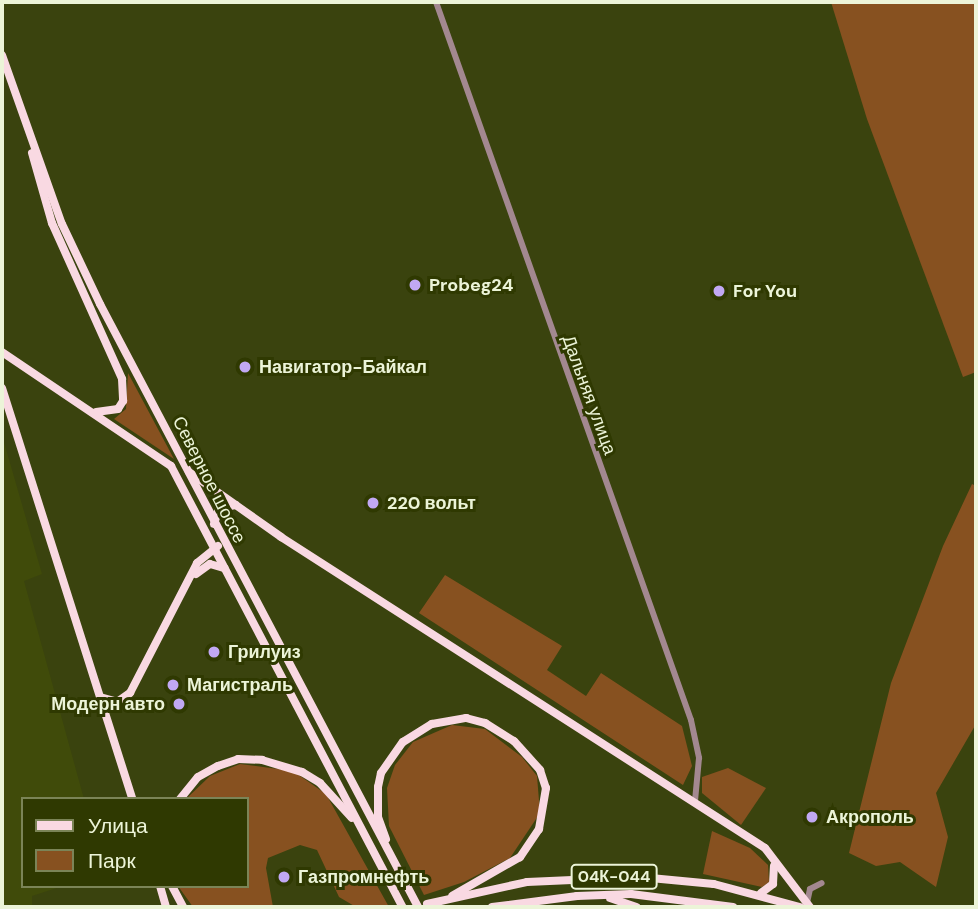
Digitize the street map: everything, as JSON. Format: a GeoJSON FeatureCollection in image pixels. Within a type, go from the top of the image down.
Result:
{"type":"FeatureCollection","features":[{"type":"Feature","properties":{"kind":"main road","name":"Северное шоссе"},"geometry":{"type":"LineString","coordinates":[[2,55],[62,224],[100,304],[397,869],[422,906]]}},
{"type":"Feature","properties":{"kind":"main road"},"geometry":{"type":"LineString","coordinates":[[29,136],[36,178],[52,223],[122,379],[118,409],[93,412]]}},
{"type":"Feature","properties":{"kind":"main road","name":"Северное шоссе"},"geometry":{"type":"LineString","coordinates":[[2,352],[166,460],[403,907]]}},
{"type":"Feature","properties":{"kind":"main road"},"geometry":{"type":"LineString","coordinates":[[2,388],[131,797]]}},
{"type":"Feature","properties":{"kind":"main road"},"geometry":{"type":"LineString","coordinates":[[187,470],[236,505],[765,848],[806,906]]}},
{"type":"Feature","properties":{"kind":"main road"},"geometry":{"type":"LineString","coordinates":[[214,524],[219,508],[236,505]]}},
{"type":"Feature","properties":{"kind":"main road"},"geometry":{"type":"LineString","coordinates":[[100,697],[117,702],[130,693],[173,615],[197,564],[213,548],[224,543]]}},
{"type":"Feature","properties":{"kind":"main road"},"geometry":{"type":"LineString","coordinates":[[188,585],[203,566],[224,568]]}},
{"type":"Feature","properties":{"kind":"main road"},"geometry":{"type":"LineString","coordinates":[[397,869],[376,801],[381,773],[392,755],[432,724],[466,718],[485,723],[528,753],[540,770],[546,807],[537,834],[520,858],[452,896]]}},
{"type":"Feature","properties":{"kind":"main road"},"geometry":{"type":"LineString","coordinates":[[182,797],[198,777],[218,766],[238,759],[262,760],[302,772],[320,783],[359,825]]}},
{"type":"Feature","properties":{"kind":"main road"},"geometry":{"type":"LineString","coordinates":[[755,893],[766,894],[775,877],[765,848]]}},
{"type":"Feature","properties":{"kind":"main road","name":"04К-044"},"geometry":{"type":"LineString","coordinates":[[422,906],[452,896],[555,878],[640,877],[689,880],[806,906]]}},
{"type":"Feature","properties":{"kind":"main road"},"geometry":{"type":"LineString","coordinates":[[161,888],[166,907]]}},
{"type":"Feature","properties":{"kind":"main road"},"geometry":{"type":"LineString","coordinates":[[173,888],[183,907]]}},
{"type":"Feature","properties":{"kind":"main road"},"geometry":{"type":"LineString","coordinates":[[594,895],[636,907]]}},
{"type":"Feature","properties":{"kind":"main road","name":"04К-044"},"geometry":{"type":"LineString","coordinates":[[492,907],[594,895],[693,900],[733,907]]}},
{"type":"Feature","properties":{"kind":"street","name":"Дальняя улица"},"geometry":{"type":"LineString","coordinates":[[436,2],[691,720],[699,758],[695,801]]}},
{"type":"Feature","properties":{"kind":"street"},"geometry":{"type":"LineString","coordinates":[[806,906],[810,889],[822,883]]}},
{"type":"Feature","properties":{"kind":"shaded area"},"geometry":{"type":"Polygon","coordinates":[[[2,435],[42,574],[24,581],[83,797],[21,797],[21,888],[57,888],[32,896],[32,907],[2,907],[2,435]]]}},
{"type":"Feature","properties":{"kind":"green space"},"geometry":{"type":"Polygon","coordinates":[[[831,2],[976,2],[976,372],[963,377],[867,119],[831,2]]]}},
{"type":"Feature","properties":{"kind":"green space"},"geometry":{"type":"Polygon","coordinates":[[[128,373],[174,459],[114,419],[126,409],[128,373]]]}},
{"type":"Feature","properties":{"kind":"green space"},"geometry":{"type":"Polygon","coordinates":[[[972,484],[976,486],[976,724],[936,793],[948,837],[936,887],[900,862],[876,866],[849,853],[891,683],[943,546],[972,484]]]}},
{"type":"Feature","properties":{"kind":"green space"},"geometry":{"type":"Polygon","coordinates":[[[445,575],[562,646],[547,670],[586,696],[601,673],[682,726],[692,766],[683,785],[419,613],[445,575]]]}},
{"type":"Feature","properties":{"kind":"green space"},"geometry":{"type":"Polygon","coordinates":[[[452,725],[485,729],[522,757],[537,776],[540,813],[510,858],[464,882],[424,895],[389,826],[387,788],[395,765],[413,742],[452,725]]]}},
{"type":"Feature","properties":{"kind":"green space"},"geometry":{"type":"Polygon","coordinates":[[[240,764],[293,771],[326,794],[389,907],[356,907],[339,897],[317,850],[300,845],[268,858],[266,868],[273,907],[193,907],[179,888],[248,888],[248,797],[188,797],[210,776],[240,764]]]}},
{"type":"Feature","properties":{"kind":"green space"},"geometry":{"type":"Polygon","coordinates":[[[728,768],[766,788],[741,825],[702,793],[702,777],[728,768]]]}},
{"type":"Feature","properties":{"kind":"green space"},"geometry":{"type":"Polygon","coordinates":[[[712,831],[750,848],[768,865],[769,882],[762,887],[703,874],[712,831]]]}},
{"type":"Feature","properties":{"kind":"place","name":"Probeg24"},"geometry":{"type":"Point","coordinates":[415,285]}},
{"type":"Feature","properties":{"kind":"place","name":"For You"},"geometry":{"type":"Point","coordinates":[719,291]}},
{"type":"Feature","properties":{"kind":"place","name":"Навигатор-Байкал"},"geometry":{"type":"Point","coordinates":[245,367]}},
{"type":"Feature","properties":{"kind":"place","name":"220 вольт"},"geometry":{"type":"Point","coordinates":[373,503]}},
{"type":"Feature","properties":{"kind":"place","name":"Грилуиз"},"geometry":{"type":"Point","coordinates":[214,652]}},
{"type":"Feature","properties":{"kind":"place","name":"Магистраль"},"geometry":{"type":"Point","coordinates":[173,685]}},
{"type":"Feature","properties":{"kind":"place","name":"Модерн авто"},"geometry":{"type":"Point","coordinates":[179,704]}},
{"type":"Feature","properties":{"kind":"place","name":"Акрополь"},"geometry":{"type":"Point","coordinates":[812,817]}},
{"type":"Feature","properties":{"kind":"place","name":"Газпромнефть"},"geometry":{"type":"Point","coordinates":[284,877]}}]}
